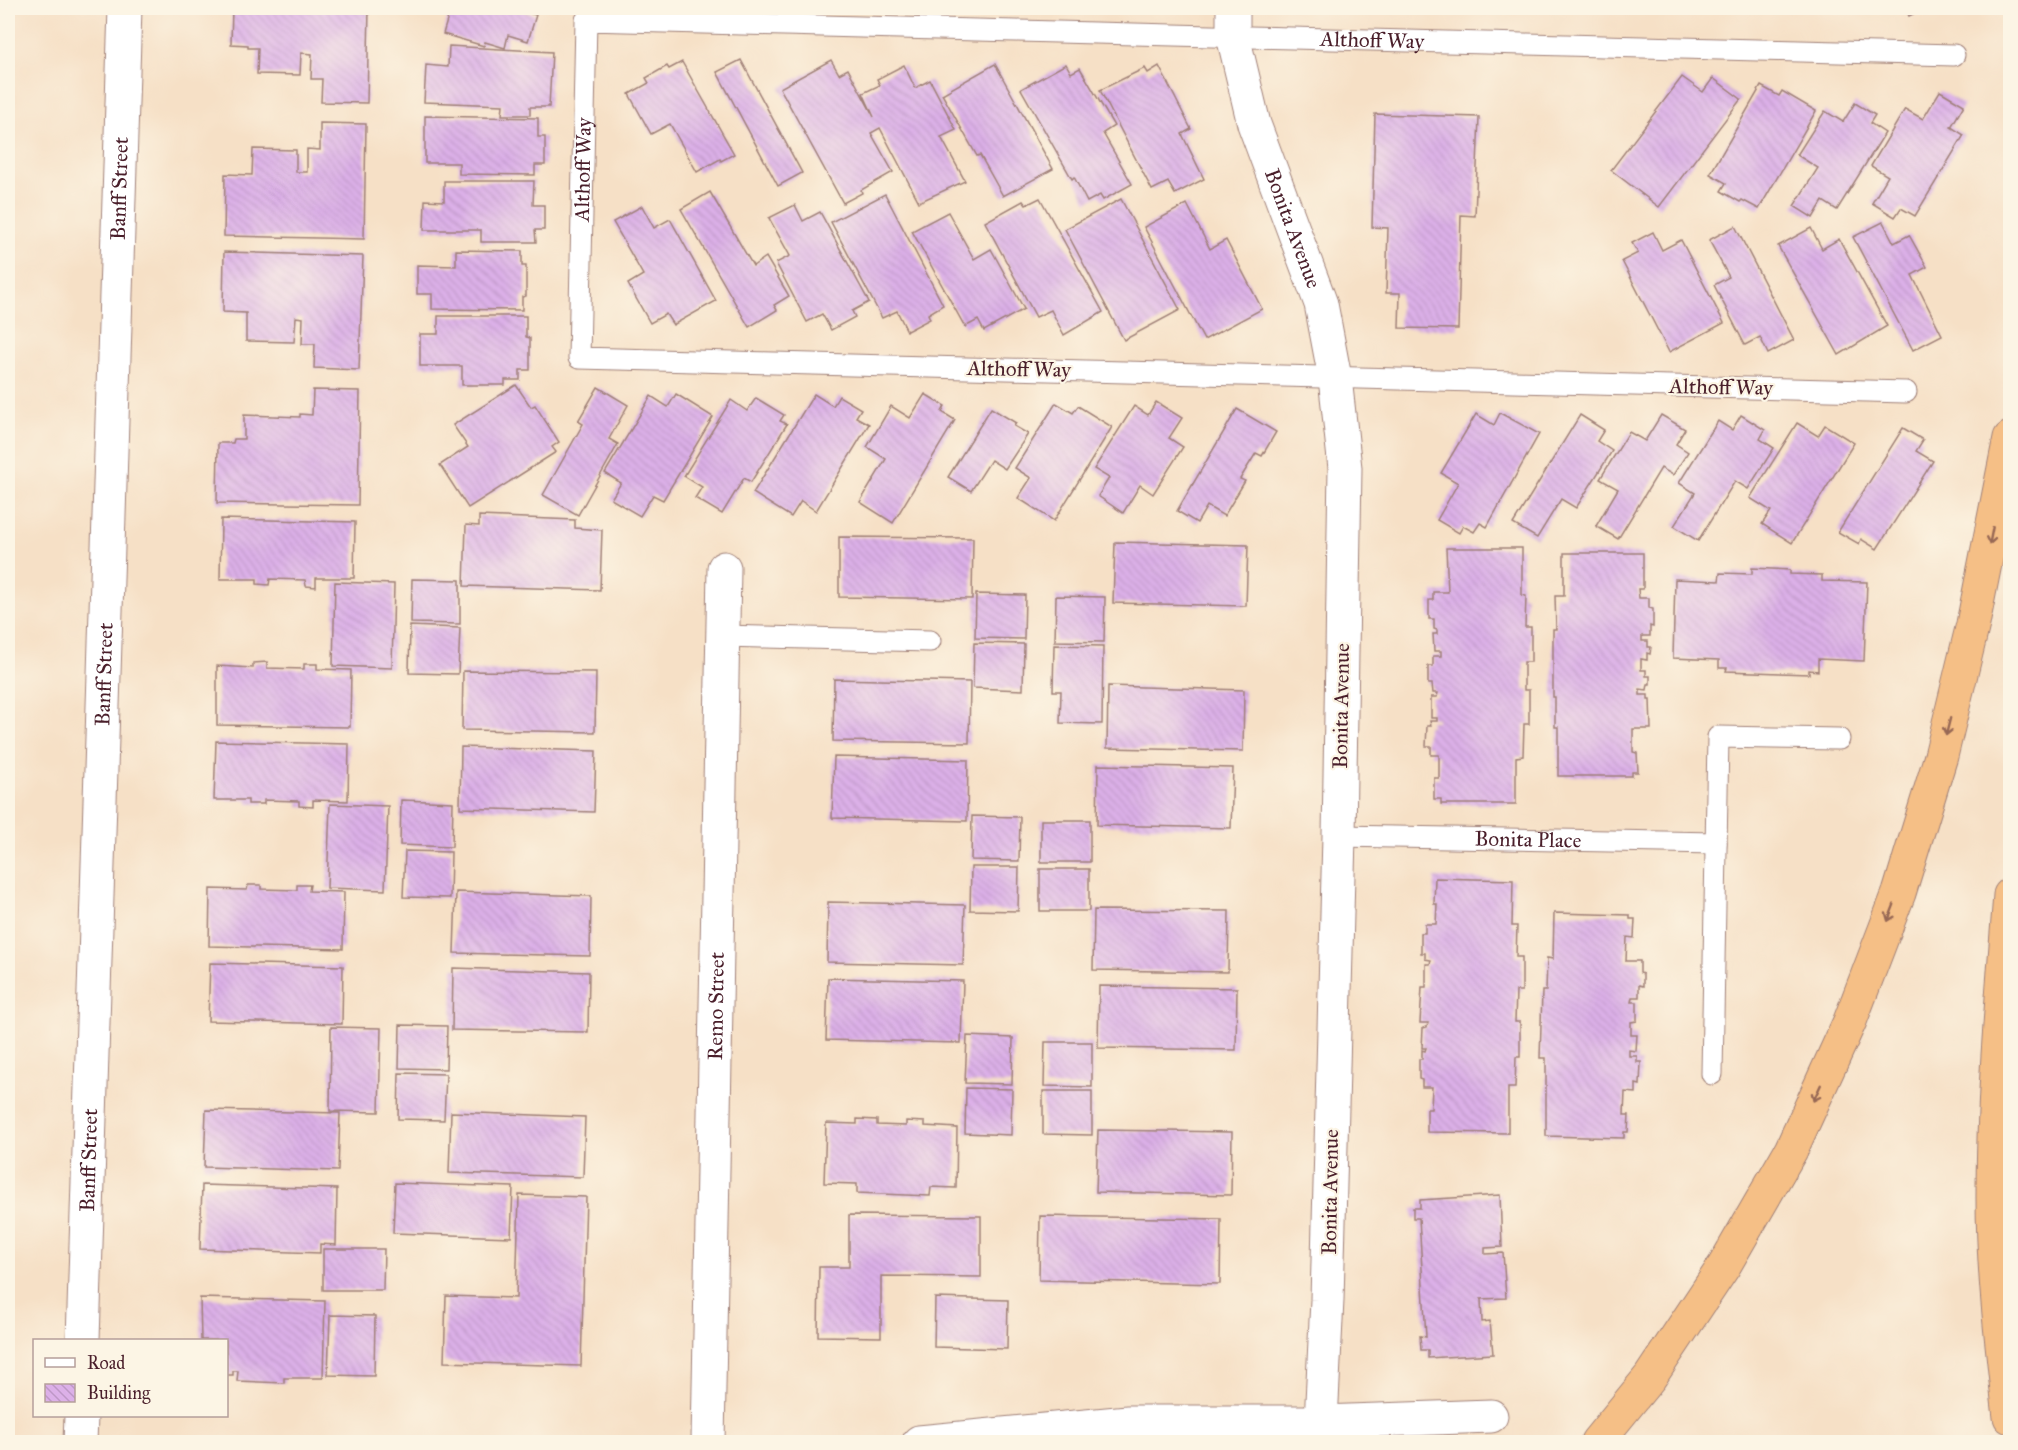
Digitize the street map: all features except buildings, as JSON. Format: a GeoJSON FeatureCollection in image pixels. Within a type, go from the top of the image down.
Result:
{"type":"FeatureCollection","features":[{"type":"Feature","properties":{"kind":"highway"},"geometry":{"type":"LineString","coordinates":[[1597,1443],[1650,1377],[1724,1266],[1791,1150],[1850,1021],[1899,893],[1941,756],[1973,624],[2010,438]]}},
{"type":"Feature","properties":{"kind":"highway"},"geometry":{"type":"LineString","coordinates":[[2010,895],[1997,1059],[1993,1201],[2000,1333],[2010,1416]]}},
{"type":"Feature","properties":{"kind":"street","name":"Banff Street"},"geometry":{"type":"LineString","coordinates":[[83,1339],[125,8]]}},
{"type":"Feature","properties":{"kind":"street","name":"Bonita Avenue"},"geometry":{"type":"LineString","coordinates":[[1233,22],[1254,124],[1321,304],[1335,378],[1345,468],[1339,836],[1327,1300],[1321,1422]]}},
{"type":"Feature","properties":{"kind":"street","name":"Remo Street"},"geometry":{"type":"LineString","coordinates":[[708,1443],[724,568]]}},
{"type":"Feature","properties":{"kind":"street"},"geometry":{"type":"LineString","coordinates":[[919,1443],[1128,1422],[1321,1422],[1491,1416]]}},
{"type":"Feature","properties":{"kind":"street"},"geometry":{"type":"LineString","coordinates":[[80,1443],[81,1417]]}},
{"type":"Feature","properties":{"kind":"lane","name":"Althoff Way"},"geometry":{"type":"LineString","coordinates":[[1906,392],[579,358],[586,20],[1233,22],[1954,55]]}},
{"type":"Feature","properties":{"kind":"lane"},"geometry":{"type":"LineString","coordinates":[[723,636],[930,640]]}},
{"type":"Feature","properties":{"kind":"lane"},"geometry":{"type":"LineString","coordinates":[[1712,1074],[1718,736],[1839,739]]}},
{"type":"Feature","properties":{"kind":"lane","name":"Bonita Place"},"geometry":{"type":"LineString","coordinates":[[1339,836],[1716,843]]}}]}
